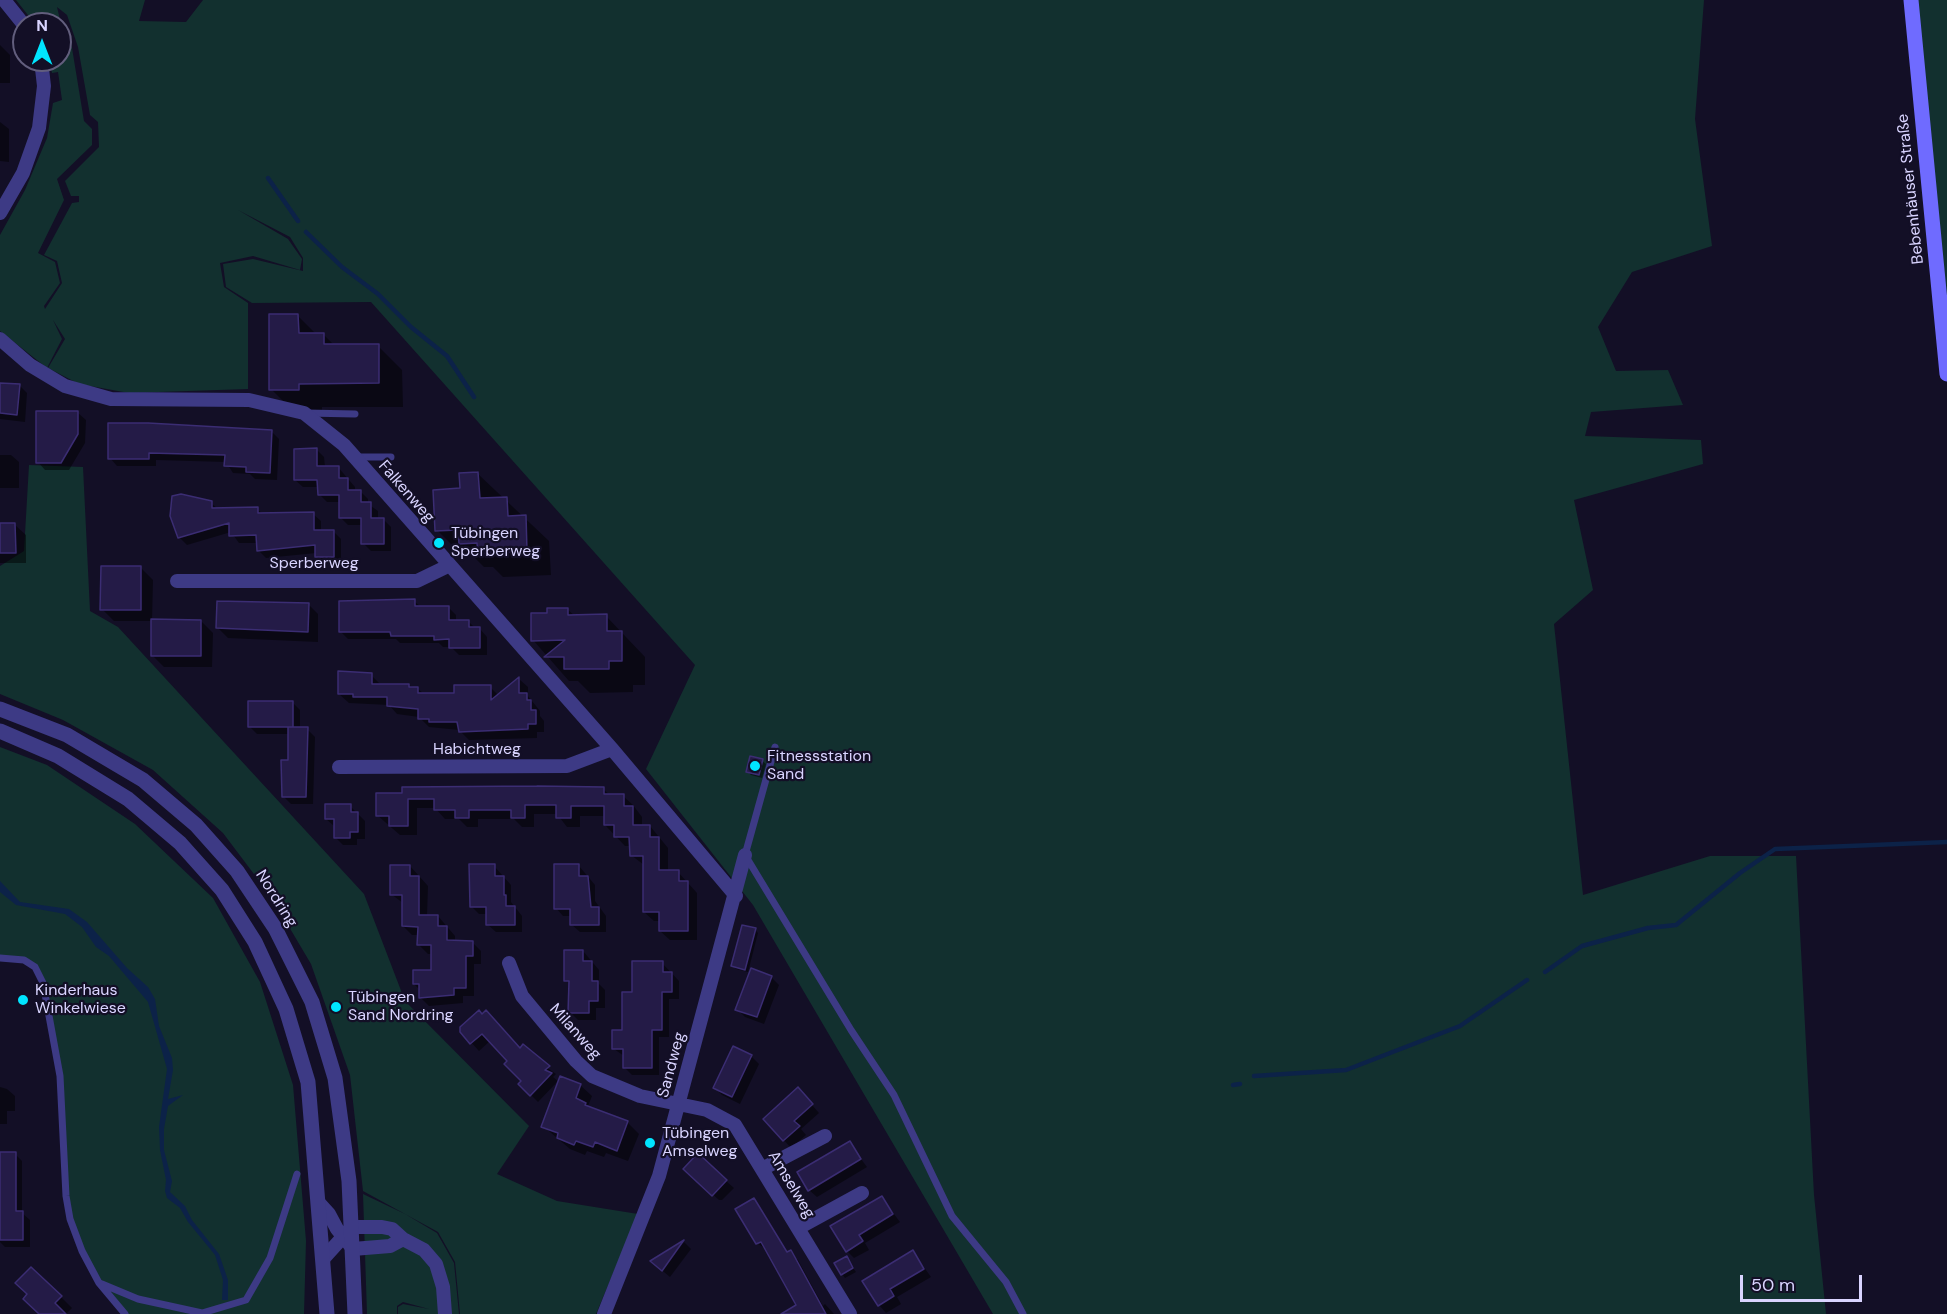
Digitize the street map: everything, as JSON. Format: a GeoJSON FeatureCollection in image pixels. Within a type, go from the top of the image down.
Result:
{"type":"FeatureCollection","features":[{"type":"Feature","properties":{"kind":"main road","name":"Bebenhäuser Straße"},"geometry":{"type":"LineString","coordinates":[[1911,0],[1947,374]]}},
{"type":"Feature","properties":{"kind":"street"},"geometry":{"type":"LineString","coordinates":[[4,0],[14,12]]}},
{"type":"Feature","properties":{"kind":"street"},"geometry":{"type":"LineString","coordinates":[[0,213],[23,173],[39,128],[44,86],[42,72]]}},
{"type":"Feature","properties":{"kind":"street","name":"Falkenweg"},"geometry":{"type":"LineString","coordinates":[[0,339],[30,365],[65,386],[111,399],[249,400],[304,413],[344,445],[448,566],[612,749],[736,896]]}},
{"type":"Feature","properties":{"kind":"street","name":"Sperberweg"},"geometry":{"type":"LineString","coordinates":[[177,581],[417,581],[448,566]]}},
{"type":"Feature","properties":{"kind":"street","name":"Nordring"},"geometry":{"type":"LineString","coordinates":[[0,710],[68,735],[143,780],[196,825],[237,871],[275,928],[312,1002],[335,1078],[342,1117],[347,1232],[353,1249],[355,1314]]}},
{"type":"Feature","properties":{"kind":"street"},"geometry":{"type":"LineString","coordinates":[[0,731],[58,756],[128,799],[180,843],[222,890],[255,942],[286,1009],[308,1082],[327,1314]]}},
{"type":"Feature","properties":{"kind":"street","name":"Habichtweg"},"geometry":{"type":"LineString","coordinates":[[339,767],[567,766],[612,749]]}},
{"type":"Feature","properties":{"kind":"street","name":"Sandweg"},"geometry":{"type":"LineString","coordinates":[[604,1314],[659,1176],[736,896],[745,855]]}},
{"type":"Feature","properties":{"kind":"street","name":"Milanweg"},"geometry":{"type":"LineString","coordinates":[[509,963],[522,996],[576,1061],[592,1076],[630,1092],[678,1104]]}},
{"type":"Feature","properties":{"kind":"street","name":"Amselweg"},"geometry":{"type":"LineString","coordinates":[[678,1104],[706,1110],[735,1125],[850,1314]]}},
{"type":"Feature","properties":{"kind":"street"},"geometry":{"type":"LineString","coordinates":[[762,1169],[825,1136]]}},
{"type":"Feature","properties":{"kind":"street"},"geometry":{"type":"LineString","coordinates":[[798,1228],[862,1193]]}},
{"type":"Feature","properties":{"kind":"street","name":"Nordring"},"geometry":{"type":"LineString","coordinates":[[319,1203],[347,1232]]}},
{"type":"Feature","properties":{"kind":"street"},"geometry":{"type":"LineString","coordinates":[[323,1259],[347,1232],[382,1227],[392,1229],[403,1239],[424,1250],[436,1264],[443,1287],[445,1314]]}},
{"type":"Feature","properties":{"kind":"street"},"geometry":{"type":"LineString","coordinates":[[353,1249],[390,1246],[403,1239]]}},
{"type":"Feature","properties":{"kind":"lane"},"geometry":{"type":"LineString","coordinates":[[304,413],[355,414]]}},
{"type":"Feature","properties":{"kind":"lane"},"geometry":{"type":"LineString","coordinates":[[354,457],[391,457]]}},
{"type":"Feature","properties":{"kind":"lane"},"geometry":{"type":"LineString","coordinates":[[775,747],[745,855],[851,1030],[894,1095],[952,1216],[1006,1282],[1023,1314]]}},
{"type":"Feature","properties":{"kind":"lane"},"geometry":{"type":"LineString","coordinates":[[0,958],[24,960],[35,967],[43,983],[60,1076],[66,1196],[70,1219],[82,1251],[99,1282],[125,1314]]}},
{"type":"Feature","properties":{"kind":"lane"},"geometry":{"type":"LineString","coordinates":[[99,1282],[138,1299],[202,1314],[246,1300],[270,1258],[297,1174]]}},
{"type":"Feature","properties":{"kind":"green space"},"geometry":{"type":"Polygon","coordinates":[[[16,0],[145,0],[139,21],[186,22],[203,0],[1704,0],[1695,119],[1712,246],[1632,272],[1598,327],[1616,371],[1668,370],[1683,405],[1591,412],[1585,436],[1701,440],[1703,464],[1574,500],[1593,590],[1554,624],[1583,895],[1710,856],[1796,856],[1814,1195],[1826,1314],[993,1314],[753,905],[646,769],[695,665],[371,302],[252,303],[226,287],[223,264],[253,259],[303,271],[303,258],[290,237],[238,210],[288,239],[302,259],[300,270],[253,256],[220,263],[224,287],[248,303],[248,389],[129,393],[79,384],[48,368],[65,339],[53,320],[62,339],[47,368],[0,331],[0,235],[25,190],[47,138],[53,103],[62,100],[58,72],[72,72],[72,48],[84,121],[92,129],[92,145],[57,179],[64,200],[38,253],[55,262],[60,283],[44,306],[45,309],[62,283],[57,261],[44,255],[72,203],[79,202],[79,196],[71,196],[65,181],[99,147],[98,122],[90,115],[78,47],[72,30],[72,12],[63,12],[57,7],[58,12],[26,12],[16,0]]]}},
{"type":"Feature","properties":{"kind":"green space"},"geometry":{"type":"Polygon","coordinates":[[[1914,0],[1947,0],[1947,372],[1914,0]]]}},
{"type":"Feature","properties":{"kind":"green space"},"geometry":{"type":"Polygon","coordinates":[[[29,465],[83,467],[90,611],[118,627],[364,894],[405,1001],[529,1126],[497,1174],[557,1201],[638,1214],[596,1314],[460,1314],[455,1262],[438,1232],[363,1191],[350,1075],[311,964],[272,898],[223,833],[153,770],[63,720],[0,694],[0,566],[24,551],[29,465]]]}},
{"type":"Feature","properties":{"kind":"green space"},"geometry":{"type":"Polygon","coordinates":[[[0,747],[47,765],[135,824],[213,898],[260,982],[293,1085],[306,1241],[304,1314],[125,1314],[99,1283],[70,1219],[60,1076],[43,983],[35,967],[24,960],[0,958],[0,747]]]}},
{"type":"Feature","properties":{"kind":"green space"},"geometry":{"type":"Polygon","coordinates":[[[363,1194],[405,1214],[437,1233],[454,1263],[459,1314],[398,1314],[398,1307],[403,1304],[429,1309],[403,1302],[397,1306],[397,1314],[367,1314],[363,1194]]]}},
{"type":"Feature","properties":{"kind":"water"},"geometry":{"type":"Polygon","coordinates":[[[0,881],[20,902],[69,909],[87,922],[127,968],[148,987],[155,999],[159,1026],[172,1058],[173,1070],[168,1099],[183,1095],[168,1106],[164,1129],[164,1150],[172,1181],[170,1192],[185,1206],[192,1220],[219,1254],[228,1280],[228,1300],[222,1300],[223,1280],[215,1255],[188,1222],[180,1208],[167,1198],[165,1191],[166,1180],[160,1150],[159,1127],[167,1069],[148,1002],[109,956],[96,947],[82,927],[65,914],[16,905],[0,892],[0,881]]]}},
{"type":"Feature","properties":{"kind":"building"},"geometry":{"type":"Polygon","coordinates":[[[269,314],[298,314],[299,333],[324,333],[324,344],[379,344],[379,383],[299,384],[299,390],[269,390],[269,314]]]}},
{"type":"Feature","properties":{"kind":"building"},"geometry":{"type":"Polygon","coordinates":[[[0,383],[20,384],[17,415],[0,413],[0,383]]]}},
{"type":"Feature","properties":{"kind":"building"},"geometry":{"type":"Polygon","coordinates":[[[36,411],[78,411],[78,434],[61,463],[36,463],[36,411]]]}},
{"type":"Feature","properties":{"kind":"building"},"geometry":{"type":"Polygon","coordinates":[[[108,423],[272,430],[270,473],[246,472],[246,467],[224,466],[225,455],[149,453],[149,459],[108,459],[108,423]]]}},
{"type":"Feature","properties":{"kind":"building"},"geometry":{"type":"Polygon","coordinates":[[[317,448],[317,466],[339,466],[339,478],[348,478],[348,490],[361,490],[361,502],[371,502],[371,518],[384,518],[384,544],[361,544],[361,518],[339,518],[339,495],[318,495],[317,480],[294,480],[294,449],[317,448]]]}},
{"type":"Feature","properties":{"kind":"building"},"geometry":{"type":"Polygon","coordinates":[[[478,472],[480,498],[507,497],[508,516],[526,515],[527,551],[478,554],[477,543],[459,544],[458,530],[435,531],[433,490],[460,488],[459,473],[478,472]]]}},
{"type":"Feature","properties":{"kind":"building"},"geometry":{"type":"Polygon","coordinates":[[[181,494],[212,501],[212,508],[258,507],[258,513],[314,512],[314,530],[334,530],[334,557],[315,557],[315,545],[257,551],[256,535],[229,536],[229,523],[178,538],[170,516],[172,496],[181,494]]]}},
{"type":"Feature","properties":{"kind":"building"},"geometry":{"type":"Polygon","coordinates":[[[0,523],[15,523],[16,553],[0,553],[0,523]]]}},
{"type":"Feature","properties":{"kind":"building"},"geometry":{"type":"Polygon","coordinates":[[[101,566],[141,566],[141,610],[100,610],[101,566]]]}},
{"type":"Feature","properties":{"kind":"building"},"geometry":{"type":"Polygon","coordinates":[[[415,599],[415,606],[449,606],[449,620],[469,620],[469,627],[480,627],[480,648],[449,648],[449,639],[434,640],[434,636],[391,636],[390,632],[339,632],[339,601],[415,599]]]}},
{"type":"Feature","properties":{"kind":"building"},"geometry":{"type":"Polygon","coordinates":[[[217,601],[309,603],[308,632],[216,628],[217,601]]]}},
{"type":"Feature","properties":{"kind":"building"},"geometry":{"type":"Polygon","coordinates":[[[547,608],[568,608],[568,615],[607,614],[607,631],[622,631],[622,661],[609,661],[609,669],[564,669],[564,657],[544,657],[565,640],[531,641],[531,613],[547,613],[547,608]]]}},
{"type":"Feature","properties":{"kind":"building"},"geometry":{"type":"Polygon","coordinates":[[[151,619],[201,620],[201,656],[151,656],[151,619]]]}},
{"type":"Feature","properties":{"kind":"building"},"geometry":{"type":"Polygon","coordinates":[[[338,671],[372,673],[372,684],[409,684],[409,687],[418,687],[418,693],[454,693],[454,685],[491,685],[491,700],[519,677],[519,693],[527,693],[527,700],[531,700],[531,710],[536,710],[536,724],[528,724],[528,729],[459,732],[457,722],[429,722],[429,719],[418,719],[418,709],[387,706],[387,697],[353,697],[353,694],[338,694],[338,671]]]}},
{"type":"Feature","properties":{"kind":"building"},"geometry":{"type":"Polygon","coordinates":[[[248,701],[293,701],[293,727],[248,727],[248,701]]]}},
{"type":"Feature","properties":{"kind":"building"},"geometry":{"type":"Polygon","coordinates":[[[288,727],[308,727],[306,797],[282,797],[281,760],[288,760],[288,727]]]}},
{"type":"Feature","properties":{"kind":"building","name":"Fitnessstation Sand"},"geometry":{"type":"Polygon","coordinates":[[[750,756],[763,759],[759,775],[746,772],[750,756]]]}},
{"type":"Feature","properties":{"kind":"building"},"geometry":{"type":"Polygon","coordinates":[[[402,787],[604,787],[604,794],[624,794],[624,806],[633,806],[633,825],[650,825],[650,837],[659,837],[659,870],[679,870],[679,881],[688,881],[688,931],[659,931],[659,912],[643,912],[643,856],[630,856],[629,837],[614,837],[614,825],[604,825],[604,806],[571,806],[571,818],[556,818],[556,805],[525,805],[525,818],[511,818],[511,810],[469,810],[469,818],[455,818],[455,810],[434,810],[434,799],[408,799],[408,826],[389,826],[389,816],[376,816],[376,793],[402,793],[402,787]]]}},
{"type":"Feature","properties":{"kind":"building"},"geometry":{"type":"Polygon","coordinates":[[[325,804],[351,804],[351,812],[358,812],[358,832],[350,832],[350,838],[334,838],[334,819],[325,819],[325,804]]]}},
{"type":"Feature","properties":{"kind":"building"},"geometry":{"type":"Polygon","coordinates":[[[469,864],[495,864],[495,876],[504,876],[506,906],[515,906],[515,925],[486,925],[486,907],[470,907],[469,864]]]}},
{"type":"Feature","properties":{"kind":"building"},"geometry":{"type":"Polygon","coordinates":[[[554,864],[579,864],[579,876],[588,876],[591,907],[599,907],[599,925],[570,925],[570,909],[554,909],[554,864]]]}},
{"type":"Feature","properties":{"kind":"building"},"geometry":{"type":"Polygon","coordinates":[[[390,865],[410,865],[410,876],[419,876],[419,915],[438,915],[438,926],[447,926],[447,940],[473,941],[473,956],[466,956],[466,988],[454,988],[454,995],[419,998],[419,984],[413,984],[413,970],[431,970],[431,945],[417,945],[418,927],[402,926],[402,895],[390,895],[390,865]]]}},
{"type":"Feature","properties":{"kind":"building"},"geometry":{"type":"Polygon","coordinates":[[[742,925],[756,928],[745,970],[731,966],[742,925]]]}},
{"type":"Feature","properties":{"kind":"building"},"geometry":{"type":"Polygon","coordinates":[[[564,950],[583,950],[583,961],[592,961],[592,981],[598,981],[598,1001],[589,1001],[589,1013],[568,1013],[569,981],[564,981],[564,950]]]}},
{"type":"Feature","properties":{"kind":"building"},"geometry":{"type":"Polygon","coordinates":[[[632,961],[663,961],[663,972],[672,972],[672,992],[662,992],[662,1030],[652,1030],[652,1068],[623,1068],[623,1049],[612,1049],[612,1030],[622,1030],[622,992],[632,992],[632,961]]]}},
{"type":"Feature","properties":{"kind":"building"},"geometry":{"type":"Polygon","coordinates":[[[751,968],[772,976],[757,1017],[735,1010],[751,968]]]}},
{"type":"Feature","properties":{"kind":"building"},"geometry":{"type":"Polygon","coordinates":[[[479,1010],[482,1014],[486,1010],[520,1048],[523,1044],[550,1066],[545,1070],[552,1073],[530,1096],[518,1084],[521,1081],[504,1064],[507,1061],[482,1034],[470,1044],[460,1032],[460,1027],[479,1010]]]}},
{"type":"Feature","properties":{"kind":"building"},"geometry":{"type":"Polygon","coordinates":[[[733,1046],[752,1055],[732,1097],[713,1088],[733,1046]]]}},
{"type":"Feature","properties":{"kind":"building"},"geometry":{"type":"Polygon","coordinates":[[[560,1076],[581,1084],[576,1098],[586,1103],[585,1105],[628,1121],[617,1151],[595,1142],[593,1147],[576,1141],[574,1145],[557,1138],[558,1133],[541,1127],[560,1076]]]}},
{"type":"Feature","properties":{"kind":"building"},"geometry":{"type":"Polygon","coordinates":[[[798,1087],[813,1104],[794,1121],[800,1126],[783,1141],[763,1119],[798,1087]]]}},
{"type":"Feature","properties":{"kind":"building"},"geometry":{"type":"Polygon","coordinates":[[[850,1141],[861,1159],[808,1191],[797,1172],[850,1141]]]}},
{"type":"Feature","properties":{"kind":"building"},"geometry":{"type":"Polygon","coordinates":[[[0,1152],[16,1152],[16,1211],[23,1211],[23,1240],[0,1240],[0,1152]]]}},
{"type":"Feature","properties":{"kind":"building"},"geometry":{"type":"Polygon","coordinates":[[[698,1153],[727,1180],[712,1196],[683,1169],[698,1153]]]}},
{"type":"Feature","properties":{"kind":"building"},"geometry":{"type":"Polygon","coordinates":[[[882,1196],[893,1214],[859,1235],[863,1241],[846,1252],[830,1226],[882,1196]]]}},
{"type":"Feature","properties":{"kind":"building"},"geometry":{"type":"Polygon","coordinates":[[[754,1198],[787,1252],[791,1250],[826,1314],[781,1314],[796,1305],[761,1242],[756,1244],[735,1209],[754,1198]]]}},
{"type":"Feature","properties":{"kind":"building"},"geometry":{"type":"Polygon","coordinates":[[[684,1240],[662,1271],[650,1261],[684,1240]]]}},
{"type":"Feature","properties":{"kind":"building"},"geometry":{"type":"Polygon","coordinates":[[[913,1250],[924,1269],[890,1289],[894,1296],[878,1306],[862,1281],[913,1250]]]}},
{"type":"Feature","properties":{"kind":"building"},"geometry":{"type":"Polygon","coordinates":[[[847,1256],[853,1268],[841,1275],[834,1263],[847,1256]]]}},
{"type":"Feature","properties":{"kind":"building"},"geometry":{"type":"Polygon","coordinates":[[[31,1267],[62,1296],[55,1303],[66,1314],[39,1314],[23,1299],[27,1294],[15,1283],[31,1267]]]}},
{"type":"Feature","properties":{"kind":"waterway"},"geometry":{"type":"LineString","coordinates":[[268,178],[298,221]]}},
{"type":"Feature","properties":{"kind":"waterway"},"geometry":{"type":"LineString","coordinates":[[306,232],[342,267],[378,294],[411,327],[447,356],[474,397]]}},
{"type":"Feature","properties":{"kind":"waterway"},"geometry":{"type":"LineString","coordinates":[[1545,972],[1582,946],[1648,928],[1676,925],[1740,873],[1775,849],[1947,842]]}},
{"type":"Feature","properties":{"kind":"waterway"},"geometry":{"type":"LineString","coordinates":[[1254,1076],[1346,1070],[1460,1026],[1527,980]]}},
{"type":"Feature","properties":{"kind":"waterway"},"geometry":{"type":"LineString","coordinates":[[1233,1085],[1240,1084]]}},
{"type":"Feature","properties":{"kind":"place","name":"Tübingen Sperberweg"},"geometry":{"type":"Point","coordinates":[439,543]}},
{"type":"Feature","properties":{"kind":"place","name":"Fitnessstation Sand"},"geometry":{"type":"Point","coordinates":[755,766]}},
{"type":"Feature","properties":{"kind":"place","name":"Kinderhaus Winkelwiese"},"geometry":{"type":"Point","coordinates":[23,1000]}},
{"type":"Feature","properties":{"kind":"place","name":"Tübingen Sand Nordring"},"geometry":{"type":"Point","coordinates":[336,1007]}},
{"type":"Feature","properties":{"kind":"place","name":"Tübingen Amselweg"},"geometry":{"type":"Point","coordinates":[650,1143]}}]}
